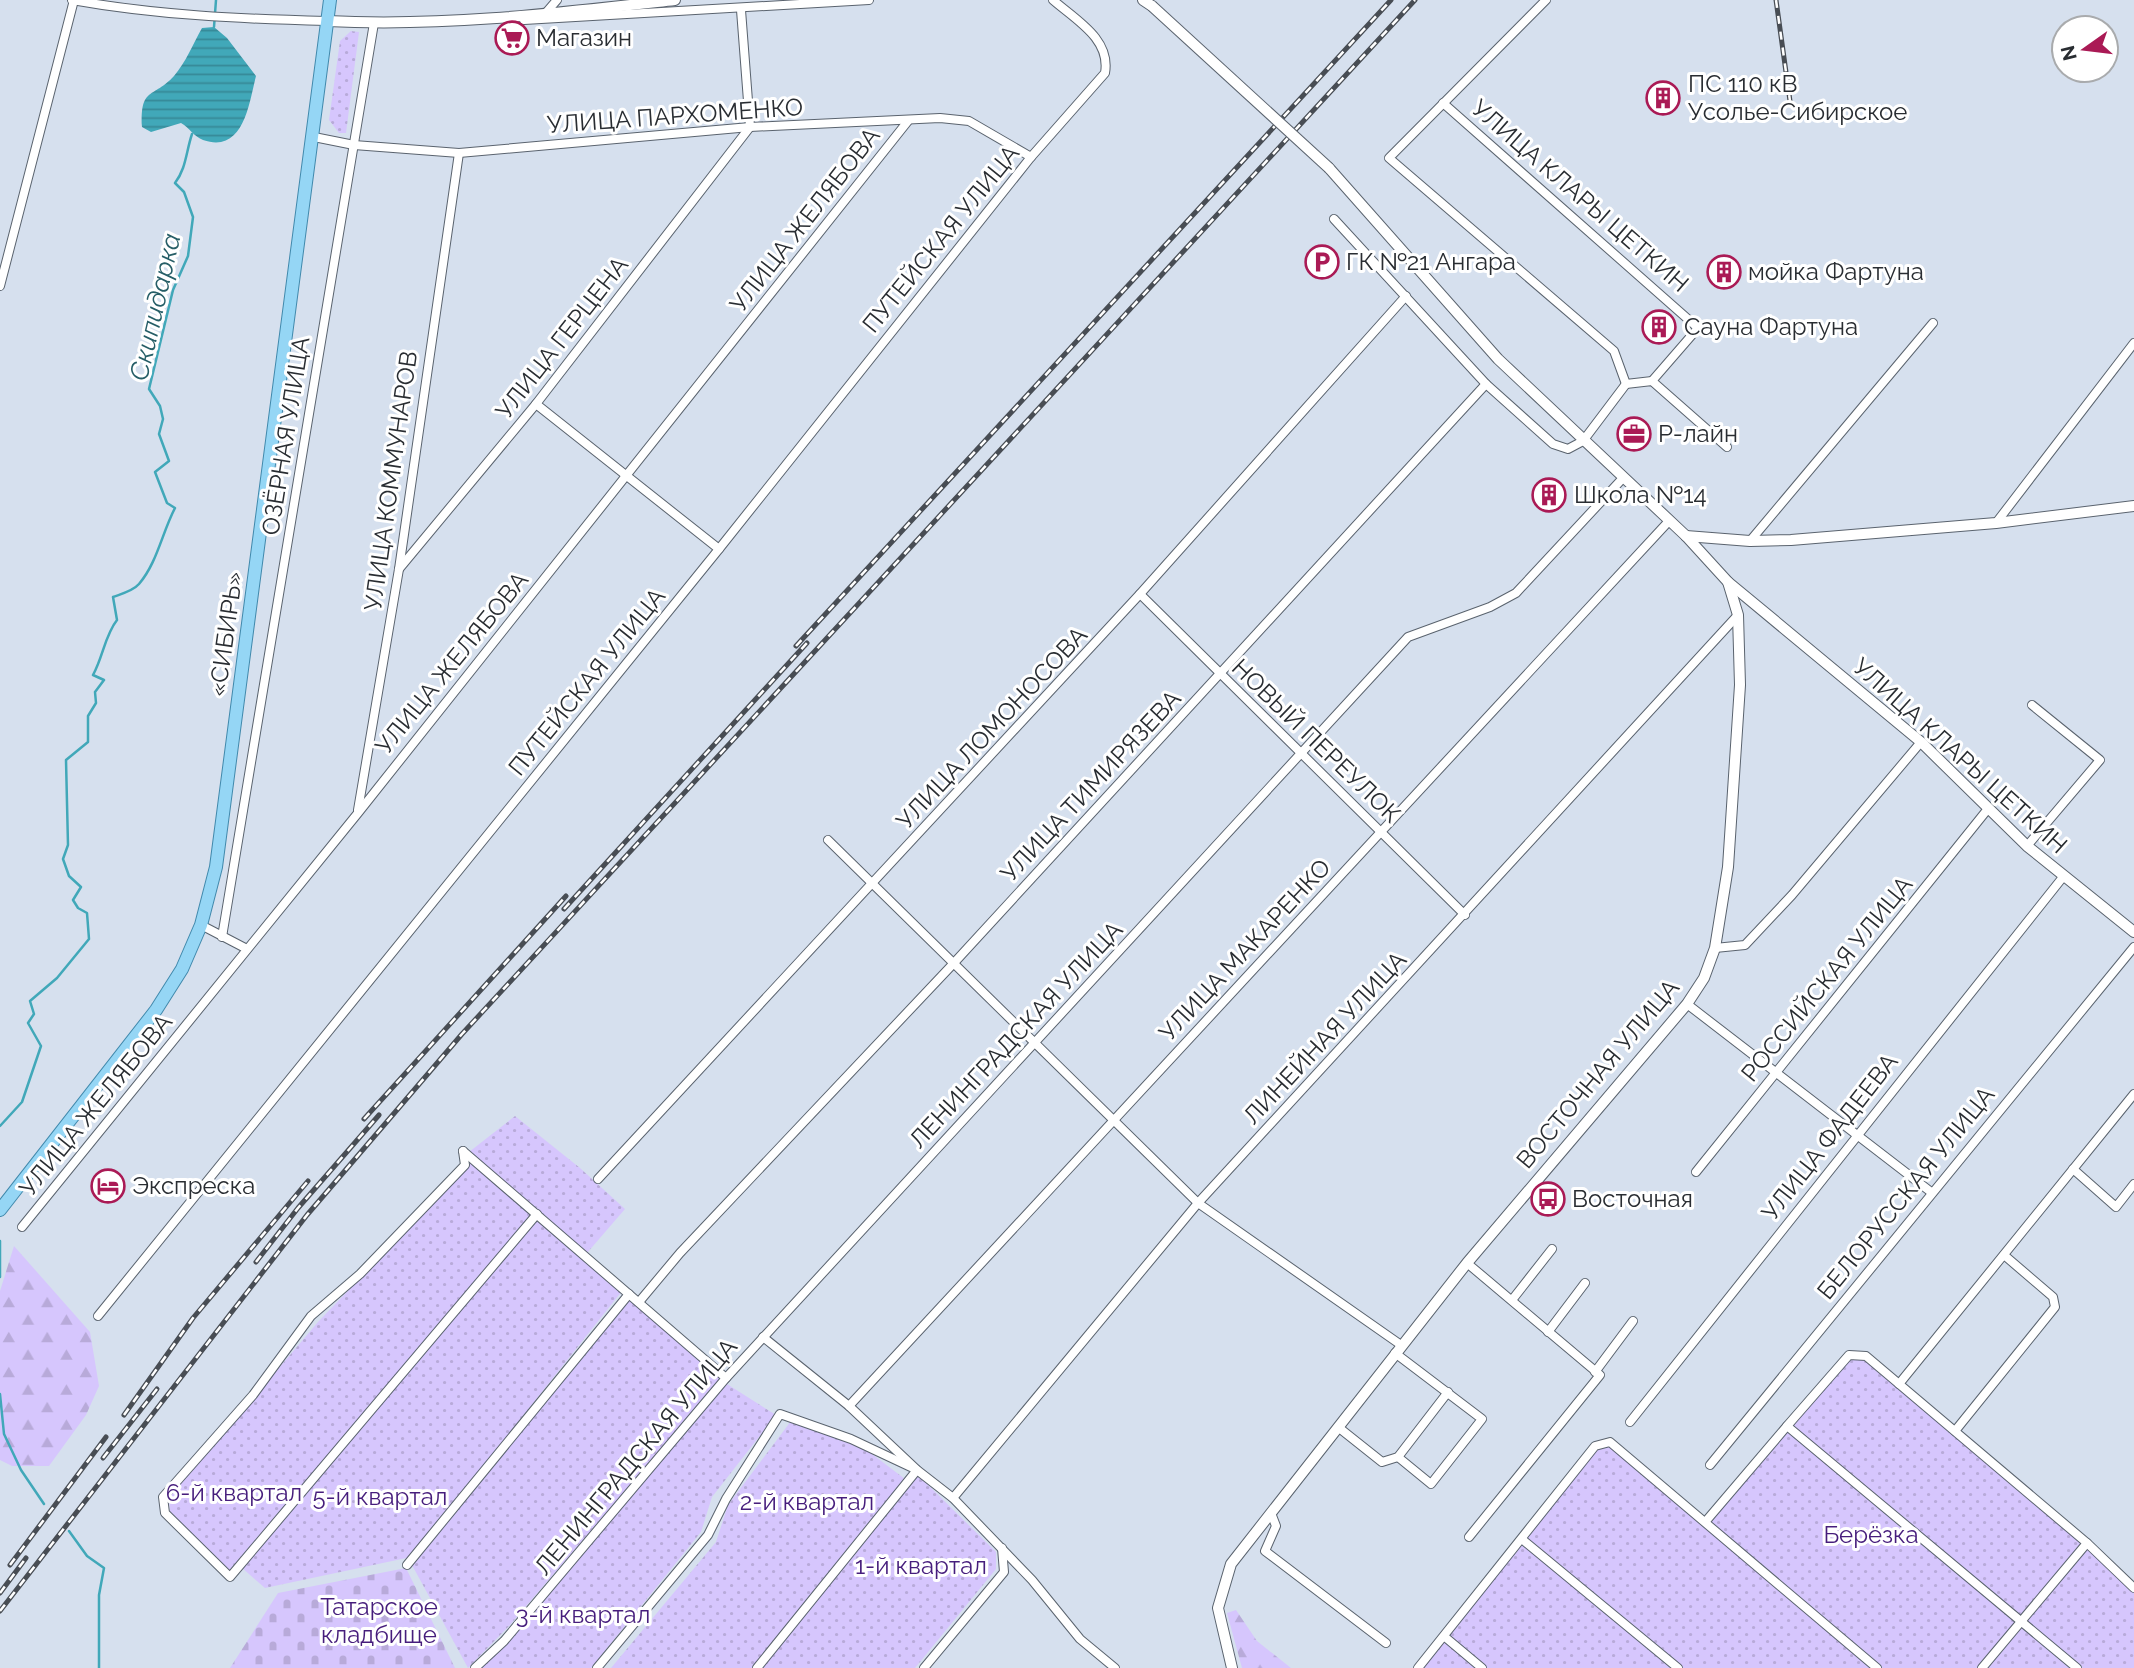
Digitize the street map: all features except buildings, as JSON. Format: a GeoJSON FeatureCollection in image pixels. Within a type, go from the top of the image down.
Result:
{"type":"FeatureCollection","features":[{"type":"Feature","properties":{"kind":"main road","name":"«СИБИРЬ»"},"geometry":{"type":"LineString","coordinates":[[1,1209],[156,1010],[181,969],[201,925],[216,867],[330,0]]}},
{"type":"Feature","properties":{"kind":"street"},"geometry":{"type":"LineString","coordinates":[[0,286],[73,0],[221,17],[374,23],[500,19],[675,0]]}},
{"type":"Feature","properties":{"kind":"street"},"geometry":{"type":"LineString","coordinates":[[544,15],[557,0]]}},
{"type":"Feature","properties":{"kind":"street"},"geometry":{"type":"LineString","coordinates":[[500,19],[544,21],[869,0]]}},
{"type":"Feature","properties":{"kind":"street","name":"ПУТЕЙСКАЯ УЛИЦА"},"geometry":{"type":"LineString","coordinates":[[98,1316],[719,549],[1031,157],[1105,73],[1108,58],[1098,39],[1053,0]]}},
{"type":"Feature","properties":{"kind":"street"},"geometry":{"type":"LineString","coordinates":[[1546,0],[1388,158],[1614,351],[1626,384]]}},
{"type":"Feature","properties":{"kind":"street"},"geometry":{"type":"LineString","coordinates":[[1147,3],[1329,169],[1449,307],[1583,441],[1686,536],[1750,541],[1996,523],[2134,506]]}},
{"type":"Feature","properties":{"kind":"street"},"geometry":{"type":"LineString","coordinates":[[741,10],[750,127]]}},
{"type":"Feature","properties":{"kind":"street","name":"ОЗЁРНАЯ УЛИЦА"},"geometry":{"type":"LineString","coordinates":[[222,937],[374,23]]}},
{"type":"Feature","properties":{"kind":"street","name":"УЛИЦА КЛАРЫ ЦЕТКИН"},"geometry":{"type":"LineString","coordinates":[[1443,103],[1699,328],[1652,382]]}},
{"type":"Feature","properties":{"kind":"street","name":"УЛИЦА ПАРХОМЕНКО"},"geometry":{"type":"LineString","coordinates":[[314,137],[354,145],[459,153],[750,127],[940,118],[969,121],[1031,157]]}},
{"type":"Feature","properties":{"kind":"street","name":"УЛИЦА ЖЕЛЯБОВА"},"geometry":{"type":"LineString","coordinates":[[22,1227],[358,813],[908,121]]}},
{"type":"Feature","properties":{"kind":"street","name":"УЛИЦА ГЕРЦЕНА"},"geometry":{"type":"LineString","coordinates":[[399,569],[536,404],[750,127]]}},
{"type":"Feature","properties":{"kind":"street","name":"УЛИЦА КОММУНАРОВ"},"geometry":{"type":"LineString","coordinates":[[358,813],[399,569],[459,153]]}},
{"type":"Feature","properties":{"kind":"street"},"geometry":{"type":"LineString","coordinates":[[1334,219],[1486,384],[1553,444],[1568,449],[1583,441],[1626,384],[1652,382],[1727,447]]}},
{"type":"Feature","properties":{"kind":"street","name":"УЛИЦА ЛОМОНОСОВА"},"geometry":{"type":"LineString","coordinates":[[598,1179],[874,885],[1140,594],[1406,296]]}},
{"type":"Feature","properties":{"kind":"street"},"geometry":{"type":"LineString","coordinates":[[1750,541],[1933,323]]}},
{"type":"Feature","properties":{"kind":"street"},"geometry":{"type":"LineString","coordinates":[[1996,523],[2134,343]]}},
{"type":"Feature","properties":{"kind":"street","name":"УЛИЦА ТИМИРЯЗЕВА"},"geometry":{"type":"LineString","coordinates":[[639,1302],[680,1253],[953,964],[1486,384]]}},
{"type":"Feature","properties":{"kind":"street"},"geometry":{"type":"LineString","coordinates":[[536,404],[719,549]]}},
{"type":"Feature","properties":{"kind":"street","name":"ЛЕНИНГРАДСКАЯ УЛИЦА"},"geometry":{"type":"LineString","coordinates":[[475,1668],[504,1641],[726,1378],[1408,637],[1490,607],[1516,593],[1623,478]]}},
{"type":"Feature","properties":{"kind":"street","name":"УЛИЦА МАКАРЕНКО"},"geometry":{"type":"LineString","coordinates":[[849,1406],[1669,521]]}},
{"type":"Feature","properties":{"kind":"street","name":"ВОСТОЧНАЯ УЛИЦА"},"geometry":{"type":"LineString","coordinates":[[1231,1667],[1218,1608],[1222,1586],[1231,1564],[1467,1263],[1687,1004],[1704,978],[1715,948],[1728,867],[1740,685],[1738,615],[1728,582],[1686,536]]}},
{"type":"Feature","properties":{"kind":"street","name":"УЛИЦА КЛАРЫ ЦЕТКИН"},"geometry":{"type":"LineString","coordinates":[[1728,582],[1921,742],[2026,846],[2134,932]]}},
{"type":"Feature","properties":{"kind":"street","name":"НОВЫЙ ПЕРЕУЛОК"},"geometry":{"type":"LineString","coordinates":[[1140,594],[1465,915]]}},
{"type":"Feature","properties":{"kind":"street","name":"ЛИНЕЙНАЯ УЛИЦА"},"geometry":{"type":"LineString","coordinates":[[953,1498],[1198,1203],[1738,615]]}},
{"type":"Feature","properties":{"kind":"street"},"geometry":{"type":"LineString","coordinates":[[2026,846],[2100,760],[2032,705]]}},
{"type":"Feature","properties":{"kind":"street"},"geometry":{"type":"LineString","coordinates":[[1715,948],[1745,945],[1792,895],[1921,742]]}},
{"type":"Feature","properties":{"kind":"street","name":"РОССИЙСКАЯ УЛИЦА"},"geometry":{"type":"LineString","coordinates":[[1696,1172],[1987,810]]}},
{"type":"Feature","properties":{"kind":"street"},"geometry":{"type":"LineString","coordinates":[[828,840],[1198,1203],[1398,1349],[1482,1419],[1431,1484],[1398,1457]]}},
{"type":"Feature","properties":{"kind":"street","name":"УЛИЦА ФАДЕЕВА"},"geometry":{"type":"LineString","coordinates":[[1630,1422],[2063,877]]}},
{"type":"Feature","properties":{"kind":"street"},"geometry":{"type":"LineString","coordinates":[[201,925],[247,949]]}},
{"type":"Feature","properties":{"kind":"street","name":"БЕЛОРУССКАЯ УЛИЦА"},"geometry":{"type":"LineString","coordinates":[[1710,1465],[2134,947]]}},
{"type":"Feature","properties":{"kind":"street"},"geometry":{"type":"LineString","coordinates":[[1687,1004],[1931,1192]]}},
{"type":"Feature","properties":{"kind":"street"},"geometry":{"type":"LineString","coordinates":[[1899,1384],[2134,1094]]}},
{"type":"Feature","properties":{"kind":"street"},"geometry":{"type":"LineString","coordinates":[[537,1214],[230,1577],[165,1513],[163,1497],[253,1395],[312,1316],[360,1274],[466,1165],[463,1151],[537,1214],[629,1294],[639,1302],[726,1378]]}},
{"type":"Feature","properties":{"kind":"street"},"geometry":{"type":"LineString","coordinates":[[2073,1169],[2116,1207],[2134,1184]]}},
{"type":"Feature","properties":{"kind":"street"},"geometry":{"type":"LineString","coordinates":[[1512,1300],[1552,1249]]}},
{"type":"Feature","properties":{"kind":"street"},"geometry":{"type":"LineString","coordinates":[[1955,1431],[2055,1307],[2053,1297],[2004,1255]]}},
{"type":"Feature","properties":{"kind":"street"},"geometry":{"type":"LineString","coordinates":[[1467,1263],[1600,1376],[1469,1537]]}},
{"type":"Feature","properties":{"kind":"street"},"geometry":{"type":"LineString","coordinates":[[1548,1332],[1585,1283]]}},
{"type":"Feature","properties":{"kind":"street"},"geometry":{"type":"LineString","coordinates":[[407,1565],[629,1294]]}},
{"type":"Feature","properties":{"kind":"street"},"geometry":{"type":"LineString","coordinates":[[1595,1372],[1633,1321]]}},
{"type":"Feature","properties":{"kind":"street"},"geometry":{"type":"LineString","coordinates":[[764,1337],[849,1406],[917,1471],[953,1498],[1002,1548],[1080,1639],[1115,1668]]}},
{"type":"Feature","properties":{"kind":"street"},"geometry":{"type":"LineString","coordinates":[[1706,1521],[1849,1355],[1866,1356],[2087,1543],[2134,1588]]}},
{"type":"Feature","properties":{"kind":"street"},"geometry":{"type":"LineString","coordinates":[[1338,1427],[1382,1462],[1398,1457],[1448,1392]]}},
{"type":"Feature","properties":{"kind":"street"},"geometry":{"type":"LineString","coordinates":[[597,1668],[708,1535],[726,1499],[780,1413],[851,1439],[917,1471]]}},
{"type":"Feature","properties":{"kind":"street"},"geometry":{"type":"LineString","coordinates":[[1787,1426],[2019,1623],[2077,1668]]}},
{"type":"Feature","properties":{"kind":"street"},"geometry":{"type":"LineString","coordinates":[[1418,1668],[1523,1540],[1595,1446],[1610,1442],[1877,1668]]}},
{"type":"Feature","properties":{"kind":"street"},"geometry":{"type":"LineString","coordinates":[[757,1668],[917,1471]]}},
{"type":"Feature","properties":{"kind":"street"},"geometry":{"type":"LineString","coordinates":[[1271,1513],[1276,1526],[1265,1551],[1386,1643]]}},
{"type":"Feature","properties":{"kind":"street"},"geometry":{"type":"LineString","coordinates":[[1523,1540],[1678,1668]]}},
{"type":"Feature","properties":{"kind":"street"},"geometry":{"type":"LineString","coordinates":[[1982,1668],[2087,1543]]}},
{"type":"Feature","properties":{"kind":"street"},"geometry":{"type":"LineString","coordinates":[[924,1668],[1004,1572],[1002,1548]]}},
{"type":"Feature","properties":{"kind":"street"},"geometry":{"type":"LineString","coordinates":[[1445,1637],[1482,1668]]}},
{"type":"Feature","properties":{"kind":"green space"},"geometry":{"type":"Polygon","coordinates":[[[351,31],[359,32],[346,133],[339,133],[329,120],[340,41],[351,31]]]}},
{"type":"Feature","properties":{"kind":"green space"},"geometry":{"type":"Polygon","coordinates":[[[515,1116],[580,1168],[625,1209],[587,1253],[469,1152],[515,1116]]]}},
{"type":"Feature","properties":{"kind":"green space","name":"6-й квартал"},"geometry":{"type":"Polygon","coordinates":[[[471,1163],[532,1215],[229,1571],[170,1513],[169,1497],[318,1322],[471,1163]]]}},
{"type":"Feature","properties":{"kind":"green space","name":"5-й квартал"},"geometry":{"type":"Polygon","coordinates":[[[536,1220],[622,1291],[411,1557],[265,1588],[241,1567],[536,1220]]]}},
{"type":"Feature","properties":{"kind":"green space"},"geometry":{"type":"Polygon","coordinates":[[[14,1246],[90,1332],[99,1386],[86,1415],[49,1466],[12,1466],[0,1460],[0,1291],[14,1246]]]}},
{"type":"Feature","properties":{"kind":"green space"},"geometry":{"type":"Polygon","coordinates":[[[630,1299],[722,1378],[509,1626],[468,1668],[412,1565],[630,1299]]]}},
{"type":"Feature","properties":{"kind":"green space","name":"Берёзка"},"geometry":{"type":"Polygon","coordinates":[[[1849,1355],[1866,1356],[2134,1588],[2134,1668],[1414,1668],[1595,1446],[1610,1442],[1706,1521],[1849,1355]]]}},
{"type":"Feature","properties":{"kind":"green space","name":"3-й квартал"},"geometry":{"type":"Polygon","coordinates":[[[727,1384],[776,1415],[712,1497],[701,1532],[591,1668],[480,1668],[507,1643],[727,1384]]]}},
{"type":"Feature","properties":{"kind":"green space","name":"2-й квартал"},"geometry":{"type":"Polygon","coordinates":[[[791,1421],[860,1445],[905,1479],[752,1668],[611,1668],[716,1542],[728,1505],[791,1421]]]}},
{"type":"Feature","properties":{"kind":"green space","name":"1-й квартал"},"geometry":{"type":"Polygon","coordinates":[[[918,1475],[996,1552],[996,1569],[915,1668],[761,1668],[918,1475]]]}},
{"type":"Feature","properties":{"kind":"green space","name":"Татарское кладбище"},"geometry":{"type":"Polygon","coordinates":[[[406,1568],[455,1668],[230,1668],[278,1593],[406,1568]]]}},
{"type":"Feature","properties":{"kind":"green space"},"geometry":{"type":"Polygon","coordinates":[[[1236,1610],[1257,1641],[1291,1668],[1242,1668],[1227,1613],[1236,1610]]]}},
{"type":"Feature","properties":{"kind":"water"},"geometry":{"type":"Polygon","coordinates":[[[214,27],[227,38],[256,76],[247,112],[236,133],[228,140],[217,142],[203,140],[181,123],[151,132],[142,127],[143,105],[146,99],[174,76],[202,28],[214,27]]]}},
{"type":"Feature","properties":{"kind":"waterway","name":"Скипидарка"},"geometry":{"type":"LineString","coordinates":[[214,27],[216,0]]}},
{"type":"Feature","properties":{"kind":"waterway","name":"Скипидарка"},"geometry":{"type":"LineString","coordinates":[[0,1126],[22,1102],[41,1046],[28,1023],[34,1014],[30,1001],[57,978],[89,939],[87,913],[78,908],[73,900],[81,887],[69,876],[63,859],[68,845],[66,760],[88,742],[88,716],[96,703],[95,692],[104,680],[93,675],[117,620],[113,597],[134,589],[145,576],[175,508],[167,503],[155,472],[169,461],[159,434],[163,419],[160,406],[149,389],[173,290],[188,256],[193,217],[184,192],[175,183],[184,166],[192,134]]}},
{"type":"Feature","properties":{"kind":"waterway","name":"Скипидарка"},"geometry":{"type":"LineString","coordinates":[[0,1241],[0,1277]]}},
{"type":"Feature","properties":{"kind":"waterway","name":"Скипидарка"},"geometry":{"type":"LineString","coordinates":[[0,1394],[4,1434],[21,1470],[44,1504]]}},
{"type":"Feature","properties":{"kind":"waterway","name":"Скипидарка"},"geometry":{"type":"LineString","coordinates":[[69,1531],[87,1556],[104,1568],[99,1595],[99,1668]]}},
{"type":"Feature","properties":{"kind":"railway"},"geometry":{"type":"LineString","coordinates":[[796,646],[1391,0]]}},
{"type":"Feature","properties":{"kind":"railway"},"geometry":{"type":"LineString","coordinates":[[0,1611],[307,1215],[462,1034],[1415,0]]}},
{"type":"Feature","properties":{"kind":"railway"},"geometry":{"type":"LineString","coordinates":[[1776,0],[1790,101]]}},
{"type":"Feature","properties":{"kind":"railway"},"geometry":{"type":"LineString","coordinates":[[564,909],[807,643]]}},
{"type":"Feature","properties":{"kind":"railway"},"geometry":{"type":"LineString","coordinates":[[364,1119],[566,896]]}},
{"type":"Feature","properties":{"kind":"railway"},"geometry":{"type":"LineString","coordinates":[[256,1262],[298,1208],[379,1115]]}},
{"type":"Feature","properties":{"kind":"railway"},"geometry":{"type":"LineString","coordinates":[[124,1415],[193,1318],[308,1181]]}},
{"type":"Feature","properties":{"kind":"railway"},"geometry":{"type":"LineString","coordinates":[[103,1458],[157,1389]]}},
{"type":"Feature","properties":{"kind":"railway"},"geometry":{"type":"LineString","coordinates":[[10,1565],[106,1437]]}},
{"type":"Feature","properties":{"kind":"railway"},"geometry":{"type":"LineString","coordinates":[[0,1593],[26,1558]]}},
{"type":"Feature","properties":{"kind":"place","name":"Магазин"},"geometry":{"type":"Point","coordinates":[512,38]}},
{"type":"Feature","properties":{"kind":"place","name":"ПС 110 кВ Усолье-Сибирское"},"geometry":{"type":"Point","coordinates":[1663,98]}},
{"type":"Feature","properties":{"kind":"place","name":"ГК №21 Ангара"},"geometry":{"type":"Point","coordinates":[1322,262]}},
{"type":"Feature","properties":{"kind":"place","name":"мойка Фартуна"},"geometry":{"type":"Point","coordinates":[1724,272]}},
{"type":"Feature","properties":{"kind":"place","name":"Сауна Фартуна"},"geometry":{"type":"Point","coordinates":[1659,327]}},
{"type":"Feature","properties":{"kind":"place","name":"Р-лайн"},"geometry":{"type":"Point","coordinates":[1634,434]}},
{"type":"Feature","properties":{"kind":"place","name":"Школа №14"},"geometry":{"type":"Point","coordinates":[1549,495]}},
{"type":"Feature","properties":{"kind":"place","name":"Экспреска"},"geometry":{"type":"Point","coordinates":[108,1186]}},
{"type":"Feature","properties":{"kind":"place","name":"Восточная"},"geometry":{"type":"Point","coordinates":[1548,1199]}}]}
